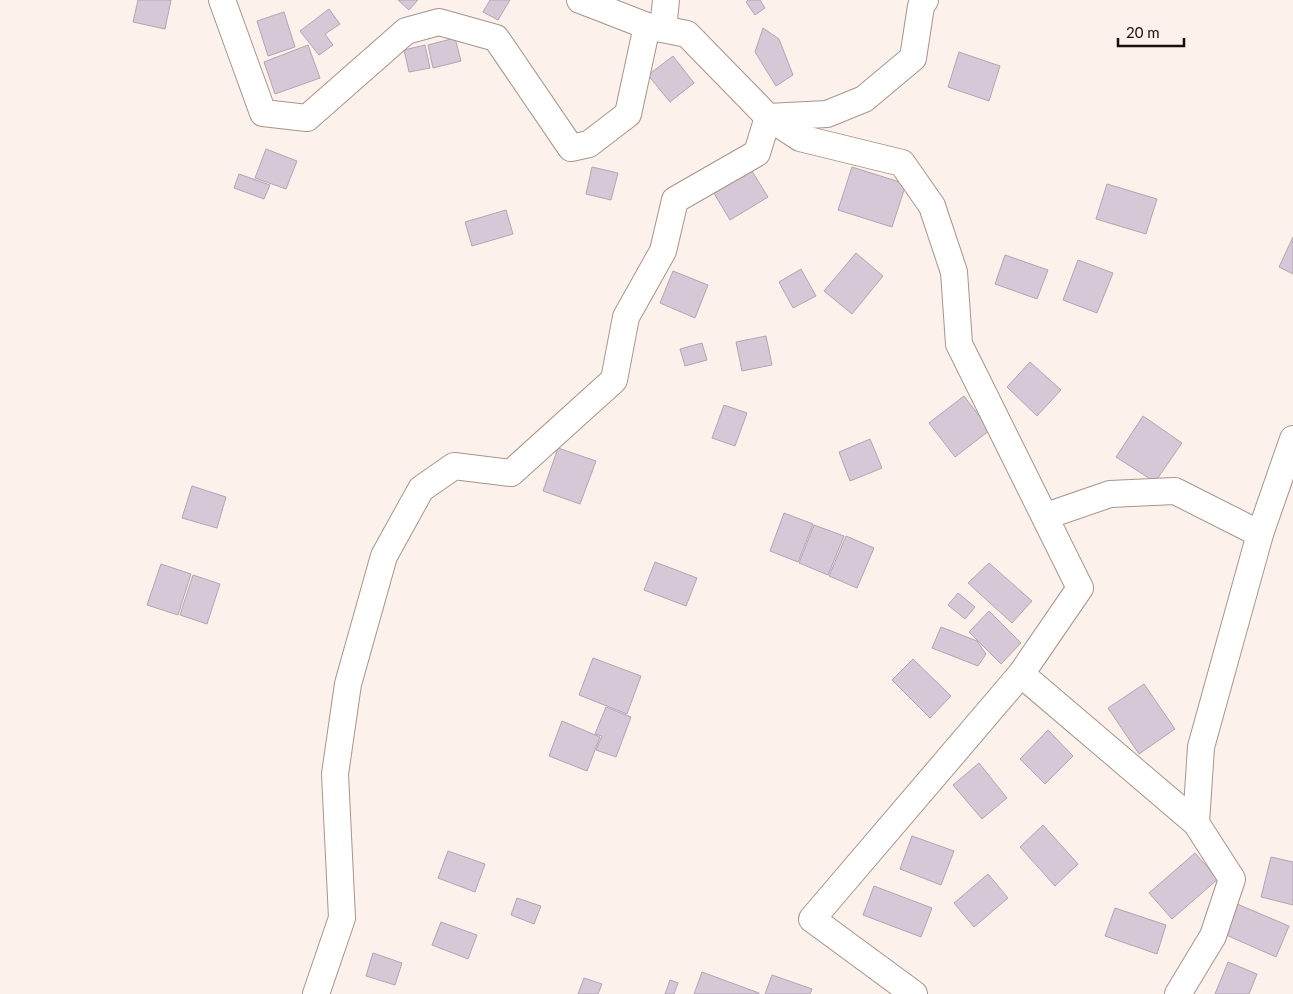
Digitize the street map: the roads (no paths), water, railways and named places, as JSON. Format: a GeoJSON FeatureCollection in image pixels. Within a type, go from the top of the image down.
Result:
{"type":"FeatureCollection","features":[{"type":"Feature","properties":{"kind":"street"},"geometry":{"type":"LineString","coordinates":[[222,0],[263,113],[306,118],[406,31],[439,22],[496,38],[572,148],[589,144],[628,114],[655,27],[666,0]]}},
{"type":"Feature","properties":{"kind":"street"},"geometry":{"type":"LineString","coordinates":[[580,0],[655,27],[687,34],[768,117],[800,138],[902,163],[932,206],[954,272],[960,344],[1080,588],[1020,674],[812,919],[914,994]]}},
{"type":"Feature","properties":{"kind":"street"},"geometry":{"type":"LineString","coordinates":[[768,117],[827,114],[864,99],[913,58],[921,6],[925,0]]}},
{"type":"Feature","properties":{"kind":"street"},"geometry":{"type":"LineString","coordinates":[[316,994],[342,918],[335,774],[348,684],[384,556],[421,489],[454,466],[511,473],[614,380],[626,317],[663,251],[675,200],[757,153],[768,117]]}},
{"type":"Feature","properties":{"kind":"street"},"geometry":{"type":"LineString","coordinates":[[1196,823],[1201,747],[1260,534],[1293,439]]}},
{"type":"Feature","properties":{"kind":"street"},"geometry":{"type":"LineString","coordinates":[[1046,516],[1110,494],[1175,491],[1260,534]]}},
{"type":"Feature","properties":{"kind":"street"},"geometry":{"type":"LineString","coordinates":[[1020,674],[1196,823],[1232,879],[1213,936],[1178,994]]}}]}
